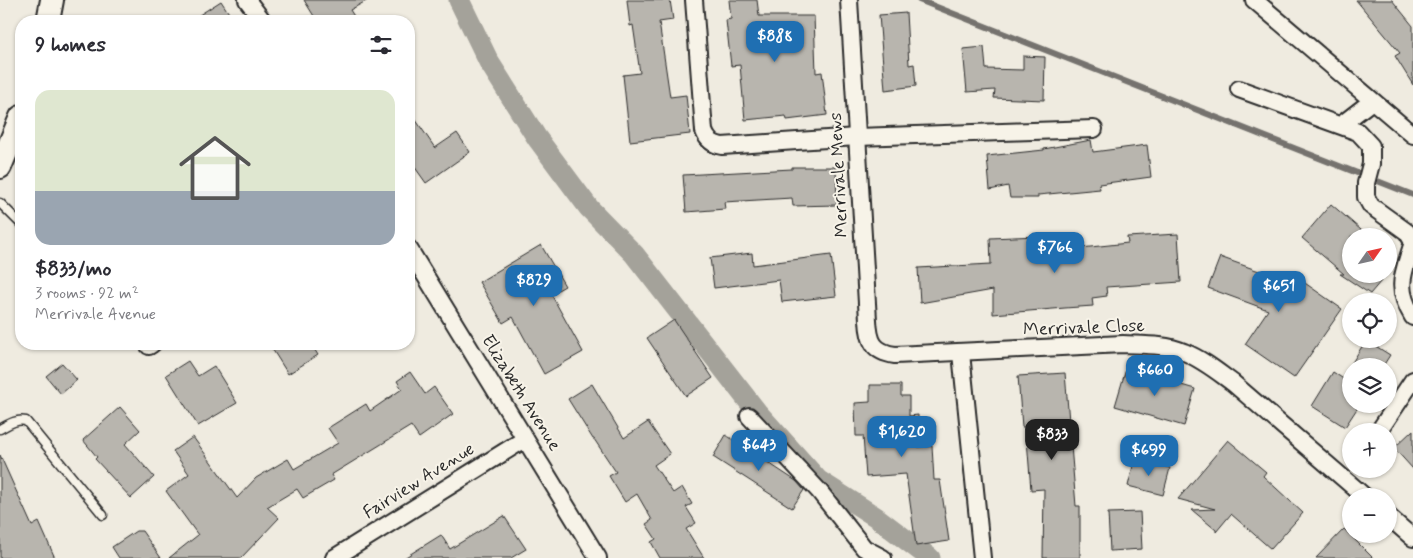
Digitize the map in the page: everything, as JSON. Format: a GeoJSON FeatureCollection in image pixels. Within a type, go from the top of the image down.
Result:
{"type":"FeatureCollection","features":[{"type":"Feature","properties":{"kind":"main road"},"geometry":{"type":"LineString","coordinates":[[49,15],[52,0]]}},
{"type":"Feature","properties":{"kind":"main road"},"geometry":{"type":"LineString","coordinates":[[0,167],[15,131]]}},
{"type":"Feature","properties":{"kind":"street"},"geometry":{"type":"LineString","coordinates":[[247,0],[258,15]]}},
{"type":"Feature","properties":{"kind":"street"},"geometry":{"type":"LineString","coordinates":[[694,0],[704,131],[710,142],[722,146],[857,137],[1094,129]]}},
{"type":"Feature","properties":{"kind":"street","name":"Merrivale Mews"},"geometry":{"type":"LineString","coordinates":[[848,0],[869,332],[875,347]]}},
{"type":"Feature","properties":{"kind":"street"},"geometry":{"type":"LineString","coordinates":[[1254,0],[1372,101],[1409,126]]}},
{"type":"Feature","properties":{"kind":"street"},"geometry":{"type":"LineString","coordinates":[[1238,89],[1358,132],[1371,146],[1371,164],[1366,183],[1366,197],[1371,206],[1407,232],[1413,242],[1402,275],[1402,294],[1413,317]]}},
{"type":"Feature","properties":{"kind":"street"},"geometry":{"type":"LineString","coordinates":[[1341,125],[1372,101]]}},
{"type":"Feature","properties":{"kind":"street","name":"Elizabeth Avenue"},"geometry":{"type":"LineString","coordinates":[[415,259],[598,558]]}},
{"type":"Feature","properties":{"kind":"street","name":"Merrivale Close"},"geometry":{"type":"LineString","coordinates":[[875,347],[884,354],[895,355],[1123,344],[1159,346],[1185,352],[1234,383],[1342,469]]}},
{"type":"Feature","properties":{"kind":"street"},"geometry":{"type":"LineString","coordinates":[[961,353],[982,558]]}},
{"type":"Feature","properties":{"kind":"street"},"geometry":{"type":"LineString","coordinates":[[1384,423],[1413,380]]}},
{"type":"Feature","properties":{"kind":"street"},"geometry":{"type":"LineString","coordinates":[[750,416],[819,491],[864,548],[884,558]]}},
{"type":"Feature","properties":{"kind":"street","name":"Fairview Avenue"},"geometry":{"type":"LineString","coordinates":[[334,558],[525,439]]}},
{"type":"Feature","properties":{"kind":"street"},"geometry":{"type":"LineString","coordinates":[[1397,524],[1413,538]]}},
{"type":"Feature","properties":{"kind":"lane"},"geometry":{"type":"LineString","coordinates":[[0,204],[15,216]]}},
{"type":"Feature","properties":{"kind":"lane"},"geometry":{"type":"LineString","coordinates":[[0,429],[14,421],[26,422],[103,515]]}},
{"type":"Feature","properties":{"kind":"building"},"geometry":{"type":"Polygon","coordinates":[[[304,0],[368,0],[350,10],[353,15],[313,15],[304,0]]]}},
{"type":"Feature","properties":{"kind":"building"},"geometry":{"type":"Polygon","coordinates":[[[627,0],[670,0],[673,20],[659,22],[670,97],[686,95],[690,134],[630,141],[623,75],[640,73],[633,25],[630,26],[627,0]]]}},
{"type":"Feature","properties":{"kind":"building"},"geometry":{"type":"Polygon","coordinates":[[[729,0],[757,0],[759,16],[814,16],[816,73],[822,72],[827,115],[787,120],[786,116],[745,120],[740,65],[731,66],[726,20],[731,19],[729,0]]]}},
{"type":"Feature","properties":{"kind":"building"},"geometry":{"type":"Polygon","coordinates":[[[1356,0],[1392,0],[1413,26],[1413,85],[1395,56],[1400,53],[1356,0]]]}},
{"type":"Feature","properties":{"kind":"building"},"geometry":{"type":"Polygon","coordinates":[[[221,1],[230,15],[199,15],[221,1]]]}},
{"type":"Feature","properties":{"kind":"building"},"geometry":{"type":"Polygon","coordinates":[[[906,13],[909,65],[914,64],[916,86],[885,90],[879,15],[906,13]]]}},
{"type":"Feature","properties":{"kind":"building"},"geometry":{"type":"Polygon","coordinates":[[[984,47],[986,69],[1023,70],[1023,56],[1045,57],[1044,100],[994,98],[995,90],[967,92],[963,49],[984,47]]]}},
{"type":"Feature","properties":{"kind":"building"},"geometry":{"type":"Polygon","coordinates":[[[415,119],[435,148],[457,133],[470,152],[426,183],[415,167],[415,119]]]}},
{"type":"Feature","properties":{"kind":"building"},"geometry":{"type":"Polygon","coordinates":[[[1091,140],[1093,152],[1147,145],[1151,177],[1099,184],[1100,189],[1038,195],[1038,198],[1010,198],[1008,186],[990,190],[987,156],[1044,150],[1091,140]]]}},
{"type":"Feature","properties":{"kind":"building"},"geometry":{"type":"Polygon","coordinates":[[[792,167],[836,167],[837,205],[793,206],[792,198],[724,202],[725,209],[686,212],[683,175],[792,169],[792,167]]]}},
{"type":"Feature","properties":{"kind":"building"},"geometry":{"type":"Polygon","coordinates":[[[1331,204],[1359,228],[1342,228],[1342,272],[1302,238],[1331,204]]]}},
{"type":"Feature","properties":{"kind":"building"},"geometry":{"type":"Polygon","coordinates":[[[1178,234],[1181,282],[1106,287],[1107,296],[1092,298],[1093,306],[993,314],[993,290],[920,303],[918,268],[991,264],[990,238],[1038,236],[1038,260],[1082,256],[1081,248],[1128,243],[1127,237],[1178,234]]]}},
{"type":"Feature","properties":{"kind":"building"},"geometry":{"type":"Polygon","coordinates":[[[541,245],[565,286],[551,294],[583,352],[544,374],[513,317],[503,323],[479,282],[541,245]]]}},
{"type":"Feature","properties":{"kind":"building"},"geometry":{"type":"Polygon","coordinates":[[[752,253],[753,265],[831,255],[836,296],[782,302],[779,280],[714,288],[710,258],[752,253]]]}},
{"type":"Feature","properties":{"kind":"building"},"geometry":{"type":"Polygon","coordinates":[[[1220,257],[1287,281],[1292,274],[1342,309],[1294,378],[1245,344],[1268,310],[1208,288],[1220,257]]]}},
{"type":"Feature","properties":{"kind":"building"},"geometry":{"type":"Polygon","coordinates":[[[1354,283],[1379,283],[1371,293],[1354,283]]]}},
{"type":"Feature","properties":{"kind":"building"},"geometry":{"type":"Polygon","coordinates":[[[674,320],[713,378],[686,396],[647,338],[674,320]]]}},
{"type":"Feature","properties":{"kind":"building"},"geometry":{"type":"Polygon","coordinates":[[[1361,348],[1379,348],[1390,355],[1388,358],[1355,358],[1361,348]]]}},
{"type":"Feature","properties":{"kind":"building"},"geometry":{"type":"Polygon","coordinates":[[[273,350],[315,350],[318,355],[288,374],[273,350]]]}},
{"type":"Feature","properties":{"kind":"building"},"geometry":{"type":"Polygon","coordinates":[[[188,361],[198,376],[214,366],[237,403],[198,426],[166,375],[188,361]]]}},
{"type":"Feature","properties":{"kind":"building"},"geometry":{"type":"Polygon","coordinates":[[[62,363],[77,380],[61,394],[46,376],[62,363]]]}},
{"type":"Feature","properties":{"kind":"building"},"geometry":{"type":"Polygon","coordinates":[[[1126,369],[1195,389],[1184,426],[1115,406],[1126,369]]]}},
{"type":"Feature","properties":{"kind":"building"},"geometry":{"type":"Polygon","coordinates":[[[410,372],[425,394],[434,387],[453,414],[419,438],[411,426],[331,475],[334,480],[303,498],[297,489],[267,507],[279,518],[241,558],[169,558],[198,535],[166,491],[189,474],[173,451],[193,437],[237,498],[256,478],[288,459],[294,469],[338,443],[328,428],[366,404],[370,411],[402,389],[397,381],[410,372]]]}},
{"type":"Feature","properties":{"kind":"building"},"geometry":{"type":"Polygon","coordinates":[[[1333,372],[1342,378],[1342,413],[1354,413],[1348,423],[1342,423],[1342,425],[1312,406],[1333,372]]]}},
{"type":"Feature","properties":{"kind":"building"},"geometry":{"type":"Polygon","coordinates":[[[1065,373],[1076,506],[1080,506],[1080,558],[1043,558],[1044,489],[1031,490],[1026,427],[1022,427],[1018,376],[1065,373]]]}},
{"type":"Feature","properties":{"kind":"building"},"geometry":{"type":"Polygon","coordinates":[[[592,384],[624,438],[648,422],[670,454],[654,465],[673,493],[682,487],[692,504],[686,507],[696,523],[686,529],[704,558],[660,558],[651,542],[656,539],[646,524],[652,520],[637,494],[625,502],[609,476],[616,472],[568,399],[592,384]]]}},
{"type":"Feature","properties":{"kind":"building"},"geometry":{"type":"Polygon","coordinates":[[[870,385],[901,385],[901,396],[909,396],[909,416],[918,415],[918,447],[932,446],[934,480],[940,480],[949,541],[916,546],[906,474],[866,477],[863,436],[856,436],[855,403],[870,402],[870,385]]]}},
{"type":"Feature","properties":{"kind":"building"},"geometry":{"type":"Polygon","coordinates":[[[120,407],[140,430],[125,444],[154,477],[131,498],[95,459],[97,457],[83,440],[120,407]]]}},
{"type":"Feature","properties":{"kind":"building"},"geometry":{"type":"Polygon","coordinates":[[[1413,430],[1413,469],[1397,451],[1397,445],[1413,430]]]}},
{"type":"Feature","properties":{"kind":"building"},"geometry":{"type":"Polygon","coordinates":[[[726,435],[796,481],[804,490],[792,508],[713,457],[726,435]]]}},
{"type":"Feature","properties":{"kind":"building"},"geometry":{"type":"Polygon","coordinates":[[[1228,440],[1266,472],[1263,476],[1303,513],[1271,549],[1231,514],[1216,532],[1192,510],[1215,509],[1178,499],[1228,440]]]}},
{"type":"Feature","properties":{"kind":"building"},"geometry":{"type":"Polygon","coordinates":[[[0,455],[32,526],[39,522],[55,558],[0,558],[0,455]]]}},
{"type":"Feature","properties":{"kind":"building"},"geometry":{"type":"Polygon","coordinates":[[[1135,458],[1170,468],[1163,495],[1128,486],[1135,458]]]}},
{"type":"Feature","properties":{"kind":"building"},"geometry":{"type":"Polygon","coordinates":[[[1140,512],[1142,549],[1110,551],[1108,513],[1140,512]]]}},
{"type":"Feature","properties":{"kind":"building"},"geometry":{"type":"Polygon","coordinates":[[[504,516],[526,549],[511,558],[404,558],[441,535],[450,549],[504,516]]]}},
{"type":"Feature","properties":{"kind":"building"},"geometry":{"type":"Polygon","coordinates":[[[136,531],[142,531],[161,558],[119,558],[112,547],[136,531]]]}},
{"type":"Feature","properties":{"kind":"building"},"geometry":{"type":"Polygon","coordinates":[[[1342,531],[1342,543],[1358,543],[1373,558],[1316,558],[1342,531]]]}},
{"type":"Feature","properties":{"kind":"waterway"},"geometry":{"type":"LineString","coordinates":[[459,0],[489,62],[537,138],[589,208],[634,254],[757,412],[818,480],[876,517],[930,558]]}},
{"type":"Feature","properties":{"kind":"waterway"},"geometry":{"type":"LineString","coordinates":[[919,0],[1413,195]]}}]}
